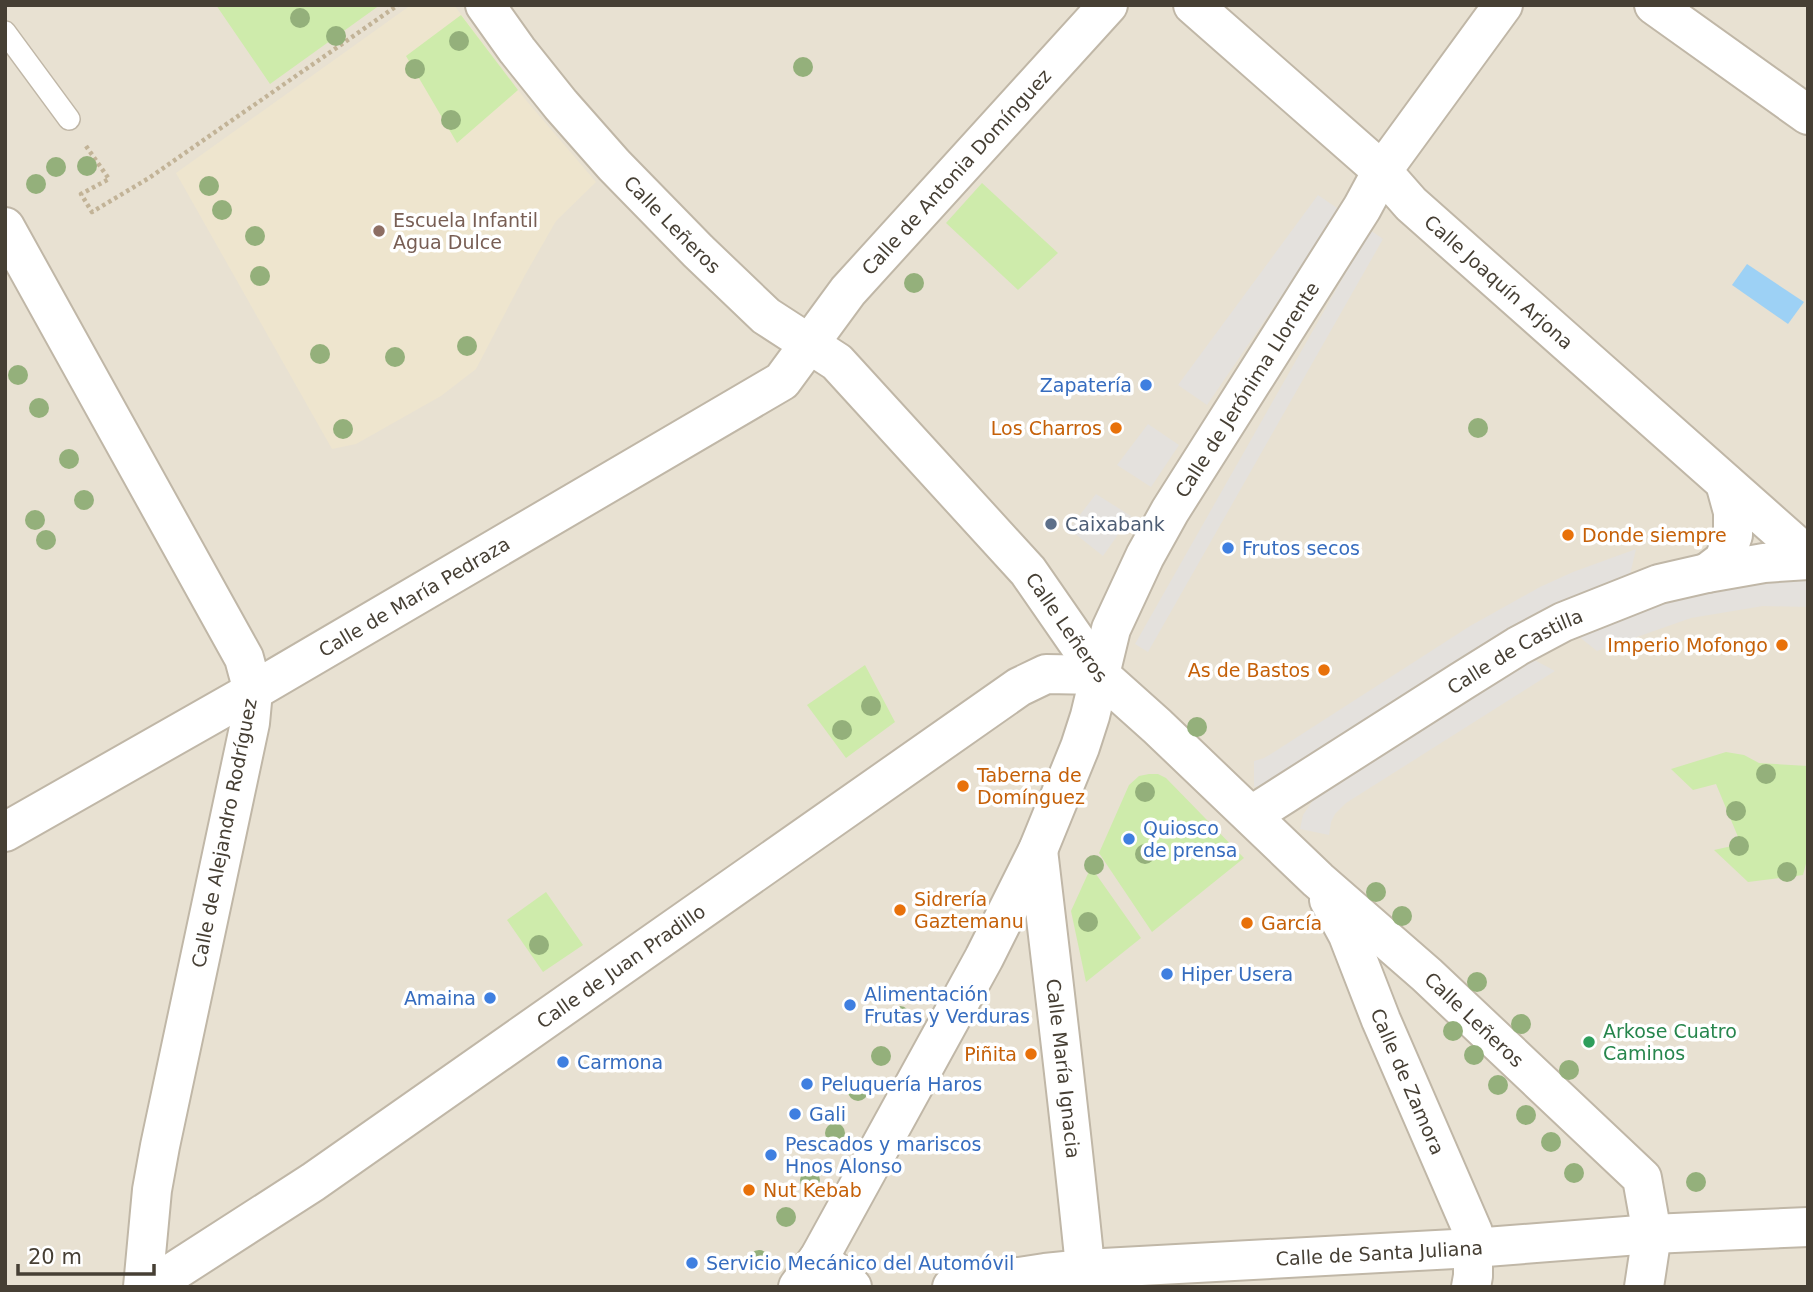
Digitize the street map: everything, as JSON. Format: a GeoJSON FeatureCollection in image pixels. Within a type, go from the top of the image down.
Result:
{"type":"FeatureCollection","features":[{"type":"Feature","properties":{"kind":"street","name":"Calle Leñeros"},"geometry":{"type":"LineString","coordinates":[[485,5],[516,50],[561,105],[614,165],[698,251],[766,316],[837,362],[1028,572],[1100,675],[1252,815],[1318,880],[1427,975],[1642,1178],[1652,1234],[1644,1287]]}},
{"type":"Feature","properties":{"kind":"street","name":"Calle de Antonia Domínguez"},"geometry":{"type":"LineString","coordinates":[[809,345],[848,291],[1108,5]]}},
{"type":"Feature","properties":{"kind":"street","name":"Calle Joaquín Arjona"},"geometry":{"type":"LineString","coordinates":[[1193,5],[1382,171],[1411,204],[1808,558]]}},
{"type":"Feature","properties":{"kind":"street","name":"Calle de Jerónima Llorente"},"geometry":{"type":"LineString","coordinates":[[809,1272],[984,958],[1038,850],[1080,747],[1111,629],[1145,556],[1362,208],[1382,171],[1503,5]]}},
{"type":"Feature","properties":{"kind":"street"},"geometry":{"type":"LineString","coordinates":[[1654,5],[1808,114]]}},
{"type":"Feature","properties":{"kind":"street","name":"Calle de Alejandro Rodríguez"},"geometry":{"type":"LineString","coordinates":[[5,227],[244,657],[253,691],[250,723],[160,1146],[152,1190],[143,1287]]}},
{"type":"Feature","properties":{"kind":"street","name":"Calle de María Pedraza"},"geometry":{"type":"LineString","coordinates":[[5,832],[253,691],[782,382],[809,345]]}},
{"type":"Feature","properties":{"kind":"street"},"geometry":{"type":"LineString","coordinates":[[1707,573],[1724,560],[1733,535],[1733,512],[1725,483]]}},
{"type":"Feature","properties":{"kind":"street","name":"Calle de Castilla"},"geometry":{"type":"LineString","coordinates":[[1252,815],[1518,646],[1563,622],[1658,584],[1707,573],[1808,558]]}},
{"type":"Feature","properties":{"kind":"street","name":"Calle de Juan Pradillo"},"geometry":{"type":"LineString","coordinates":[[150,1287],[313,1182],[1019,687],[1046,674],[1100,675]]}},
{"type":"Feature","properties":{"kind":"street","name":"Calle María Ignacia"},"geometry":{"type":"LineString","coordinates":[[1038,850],[1086,1278]]}},
{"type":"Feature","properties":{"kind":"street","name":"Calle de Zamora"},"geometry":{"type":"LineString","coordinates":[[1318,880],[1348,935],[1381,1020],[1473,1232],[1471,1287]]}},
{"type":"Feature","properties":{"kind":"street"},"geometry":{"type":"LineString","coordinates":[[1381,1020],[1380,997],[1383,986],[1394,975],[1407,972],[1427,975]]}},
{"type":"Feature","properties":{"kind":"street","name":"Calle de Santa Juliana"},"geometry":{"type":"LineString","coordinates":[[952,1287],[1045,1273],[1086,1278],[1652,1234],[1808,1227]]}},
{"type":"Feature","properties":{"kind":"street"},"geometry":{"type":"LineString","coordinates":[[809,1272],[852,1287]]}},
{"type":"Feature","properties":{"kind":"lane"},"geometry":{"type":"LineString","coordinates":[[5,32],[69,119]]}},
{"type":"Feature","properties":{"kind":"path"},"geometry":{"type":"LineString","coordinates":[[109,179],[81,194],[92,212],[149,178],[398,5]]}},
{"type":"Feature","properties":{"kind":"shaded area"},"geometry":{"type":"Polygon","coordinates":[[[5,5],[1808,5],[1808,1287],[5,1287],[5,5]]]}},
{"type":"Feature","properties":{"kind":"shaded area","name":"Escuela Infantil Agua Dulce"},"geometry":{"type":"Polygon","coordinates":[[[411,5],[454,5],[525,99],[596,182],[556,221],[476,369],[441,396],[356,444],[332,449],[176,173],[411,5]]]}},
{"type":"Feature","properties":{"kind":"shaded area"},"geometry":{"type":"Polygon","coordinates":[[[1318,195],[1340,210],[1207,405],[1178,385],[1318,195]]]}},
{"type":"Feature","properties":{"kind":"shaded area"},"geometry":{"type":"Polygon","coordinates":[[[1370,230],[1383,239],[1148,652],[1135,644],[1370,230]]]}},
{"type":"Feature","properties":{"kind":"shaded area"},"geometry":{"type":"Polygon","coordinates":[[[1148,424],[1179,445],[1151,487],[1117,465],[1148,424]]]}},
{"type":"Feature","properties":{"kind":"shaded area"},"geometry":{"type":"Polygon","coordinates":[[[1096,494],[1131,516],[1103,556],[1069,529],[1096,494]]]}},
{"type":"Feature","properties":{"kind":"shaded area"},"geometry":{"type":"Polygon","coordinates":[[[1636,549],[1629,579],[1273,784],[1254,787],[1254,761],[1274,752],[1470,626],[1540,587],[1636,549]]]}},
{"type":"Feature","properties":{"kind":"shaded area"},"geometry":{"type":"Polygon","coordinates":[[[1790,579],[1808,580],[1808,607],[1763,606],[1691,618],[1597,651],[1573,632],[1694,588],[1790,579]]]}},
{"type":"Feature","properties":{"kind":"shaded area"},"geometry":{"type":"Polygon","coordinates":[[[1527,656],[1555,671],[1346,803],[1335,814],[1329,835],[1300,829],[1303,815],[1318,793],[1527,656]]]}},
{"type":"Feature","properties":{"kind":"green space"},"geometry":{"type":"Polygon","coordinates":[[[216,5],[380,5],[270,84],[216,5]]]}},
{"type":"Feature","properties":{"kind":"green space"},"geometry":{"type":"Polygon","coordinates":[[[461,15],[518,90],[457,143],[406,56],[461,15]]]}},
{"type":"Feature","properties":{"kind":"green space"},"geometry":{"type":"Polygon","coordinates":[[[982,183],[1058,253],[1018,290],[946,223],[982,183]]]}},
{"type":"Feature","properties":{"kind":"green space"},"geometry":{"type":"Polygon","coordinates":[[[865,665],[895,722],[846,758],[807,705],[865,665]]]}},
{"type":"Feature","properties":{"kind":"green space"},"geometry":{"type":"Polygon","coordinates":[[[1726,752],[1744,755],[1759,763],[1808,766],[1808,856],[1803,875],[1748,882],[1714,850],[1741,844],[1716,784],[1693,790],[1671,769],[1726,752]]]}},
{"type":"Feature","properties":{"kind":"green space"},"geometry":{"type":"Polygon","coordinates":[[[1149,774],[1166,778],[1244,858],[1152,932],[1099,853],[1129,785],[1139,776],[1149,774]]]}},
{"type":"Feature","properties":{"kind":"green space"},"geometry":{"type":"Polygon","coordinates":[[[1091,867],[1141,938],[1086,982],[1071,911],[1091,867]]]}},
{"type":"Feature","properties":{"kind":"green space"},"geometry":{"type":"Polygon","coordinates":[[[546,892],[583,945],[543,972],[507,920],[546,892]]]}},
{"type":"Feature","properties":{"kind":"water"},"geometry":{"type":"Polygon","coordinates":[[[1747,264],[1804,302],[1788,324],[1732,285],[1747,264]]]}},
{"type":"Feature","properties":{"kind":"place","name":"Escuela Infantil Agua Dulce"},"geometry":{"type":"Point","coordinates":[379,231]}},
{"type":"Feature","properties":{"kind":"place","name":"Zapatería"},"geometry":{"type":"Point","coordinates":[1146,385]}},
{"type":"Feature","properties":{"kind":"place","name":"Los Charros"},"geometry":{"type":"Point","coordinates":[1116,428]}},
{"type":"Feature","properties":{"kind":"place","name":"Caixabank"},"geometry":{"type":"Point","coordinates":[1051,524]}},
{"type":"Feature","properties":{"kind":"place","name":"Donde siempre"},"geometry":{"type":"Point","coordinates":[1568,535]}},
{"type":"Feature","properties":{"kind":"place","name":"Frutos secos"},"geometry":{"type":"Point","coordinates":[1228,548]}},
{"type":"Feature","properties":{"kind":"place","name":"Imperio Mofongo"},"geometry":{"type":"Point","coordinates":[1782,645]}},
{"type":"Feature","properties":{"kind":"place","name":"As de Bastos"},"geometry":{"type":"Point","coordinates":[1324,670]}},
{"type":"Feature","properties":{"kind":"place","name":"Taberna de Domínguez"},"geometry":{"type":"Point","coordinates":[963,786]}},
{"type":"Feature","properties":{"kind":"place","name":"Quiosco de prensa"},"geometry":{"type":"Point","coordinates":[1129,839]}},
{"type":"Feature","properties":{"kind":"place","name":"Sidrería Gaztemanu"},"geometry":{"type":"Point","coordinates":[900,910]}},
{"type":"Feature","properties":{"kind":"place","name":"García"},"geometry":{"type":"Point","coordinates":[1247,923]}},
{"type":"Feature","properties":{"kind":"place","name":"Hiper Usera"},"geometry":{"type":"Point","coordinates":[1167,974]}},
{"type":"Feature","properties":{"kind":"place","name":"Amaina"},"geometry":{"type":"Point","coordinates":[490,998]}},
{"type":"Feature","properties":{"kind":"place","name":"Alimentación Frutas y Verduras"},"geometry":{"type":"Point","coordinates":[850,1005]}},
{"type":"Feature","properties":{"kind":"place","name":"Arkose Cuatro Caminos"},"geometry":{"type":"Point","coordinates":[1589,1042]}},
{"type":"Feature","properties":{"kind":"place","name":"Piñita"},"geometry":{"type":"Point","coordinates":[1031,1054]}},
{"type":"Feature","properties":{"kind":"place","name":"Carmona"},"geometry":{"type":"Point","coordinates":[563,1062]}},
{"type":"Feature","properties":{"kind":"place","name":"Peluquería Haros"},"geometry":{"type":"Point","coordinates":[807,1084]}},
{"type":"Feature","properties":{"kind":"place","name":"Gali"},"geometry":{"type":"Point","coordinates":[795,1114]}},
{"type":"Feature","properties":{"kind":"place","name":"Pescados y mariscos Hnos Alonso"},"geometry":{"type":"Point","coordinates":[771,1155]}},
{"type":"Feature","properties":{"kind":"place","name":"Nut Kebab"},"geometry":{"type":"Point","coordinates":[749,1190]}},
{"type":"Feature","properties":{"kind":"place","name":"Servicio Mecánico del Automóvil"},"geometry":{"type":"Point","coordinates":[692,1263]}}]}
